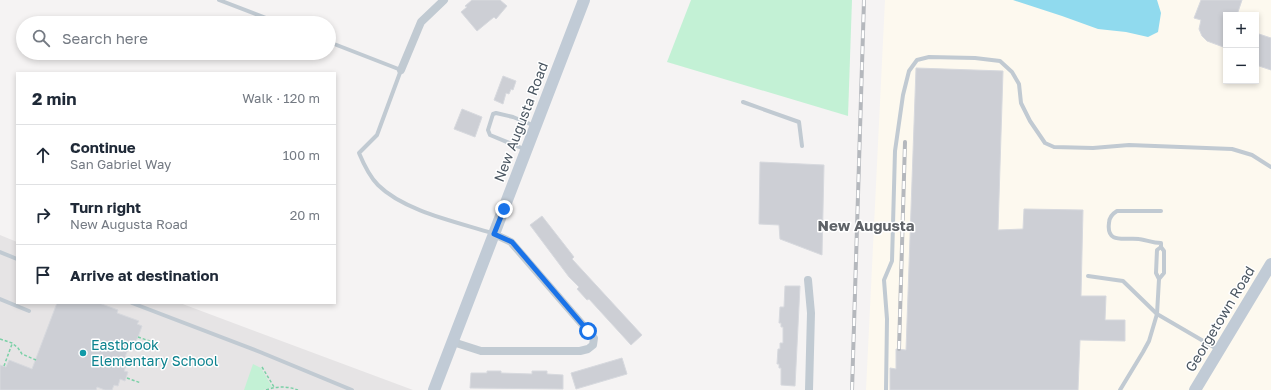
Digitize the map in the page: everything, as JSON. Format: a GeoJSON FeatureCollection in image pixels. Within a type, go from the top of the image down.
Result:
{"type":"FeatureCollection","features":[{"type":"Feature","properties":{"kind":"street"},"geometry":{"type":"LineString","coordinates":[[402,70],[421,22],[444,0]]}},
{"type":"Feature","properties":{"kind":"street","name":"New Augusta Road"},"geometry":{"type":"LineString","coordinates":[[434,390],[584,0]]}},
{"type":"Feature","properties":{"kind":"street"},"geometry":{"type":"LineString","coordinates":[[453,342],[481,351],[580,351],[588,349],[593,345],[594,338],[512,242],[494,234]]}},
{"type":"Feature","properties":{"kind":"street","name":"Georgetown Road"},"geometry":{"type":"LineString","coordinates":[[1195,390],[1271,264]]}},
{"type":"Feature","properties":{"kind":"street"},"geometry":{"type":"LineString","coordinates":[[808,280],[811,314],[809,390]]}},
{"type":"Feature","properties":{"kind":"lane"},"geometry":{"type":"LineString","coordinates":[[219,0],[261,16]]}},
{"type":"Feature","properties":{"kind":"lane"},"geometry":{"type":"LineString","coordinates":[[336,45],[402,70],[377,135],[359,153],[367,171],[378,185],[393,197],[427,213],[494,234]]}},
{"type":"Feature","properties":{"kind":"lane"},"geometry":{"type":"LineString","coordinates":[[886,390],[887,319],[884,280],[892,261],[894,151],[903,95],[909,71],[917,60],[929,57],[975,58],[1000,61],[1012,72],[1019,84],[1021,103],[1030,121],[1045,143],[1054,147],[1093,148],[1129,145],[1232,149],[1252,155],[1271,167]]}},
{"type":"Feature","properties":{"kind":"lane"},"geometry":{"type":"LineString","coordinates":[[743,102],[799,122],[802,146]]}},
{"type":"Feature","properties":{"kind":"lane"},"geometry":{"type":"LineString","coordinates":[[526,150],[490,135],[488,130],[493,114],[496,113],[513,117],[536,126]]}},
{"type":"Feature","properties":{"kind":"lane"},"geometry":{"type":"LineString","coordinates":[[1159,279],[1164,273],[1164,251],[1160,245],[1138,239],[1119,240],[1110,234],[1108,228],[1109,219],[1113,213],[1118,211],[1161,211]]}},
{"type":"Feature","properties":{"kind":"lane"},"geometry":{"type":"LineString","coordinates":[[1120,390],[1148,342],[1158,314],[1159,279],[1156,273],[1157,250],[1160,245]]}},
{"type":"Feature","properties":{"kind":"lane"},"geometry":{"type":"LineString","coordinates":[[0,252],[16,259]]}},
{"type":"Feature","properties":{"kind":"lane"},"geometry":{"type":"LineString","coordinates":[[1088,276],[1123,281],[1158,314],[1219,350]]}},
{"type":"Feature","properties":{"kind":"lane"},"geometry":{"type":"LineString","coordinates":[[0,299],[30,311]]}},
{"type":"Feature","properties":{"kind":"lane"},"geometry":{"type":"LineString","coordinates":[[135,304],[260,352],[352,390]]}},
{"type":"Feature","properties":{"kind":"path"},"geometry":{"type":"LineString","coordinates":[[138,337],[155,343]]}},
{"type":"Feature","properties":{"kind":"path"},"geometry":{"type":"LineString","coordinates":[[0,339],[12,343],[22,354],[36,360]]}},
{"type":"Feature","properties":{"kind":"path"},"geometry":{"type":"LineString","coordinates":[[4,366],[12,343]]}},
{"type":"Feature","properties":{"kind":"path"},"geometry":{"type":"LineString","coordinates":[[262,366],[274,387]]}},
{"type":"Feature","properties":{"kind":"path"},"geometry":{"type":"LineString","coordinates":[[126,378],[141,383]]}},
{"type":"Feature","properties":{"kind":"path"},"geometry":{"type":"LineString","coordinates":[[266,390],[274,387],[298,390]]}},
{"type":"Feature","properties":{"kind":"shaded area"},"geometry":{"type":"Polygon","coordinates":[[[885,0],[1271,0],[1271,390],[866,390],[885,0]]]}},
{"type":"Feature","properties":{"kind":"shaded area"},"geometry":{"type":"Polygon","coordinates":[[[0,235],[16,242],[16,304],[183,304],[413,390],[0,390],[0,235]]]}},
{"type":"Feature","properties":{"kind":"green space"},"geometry":{"type":"Polygon","coordinates":[[[691,0],[852,0],[848,116],[667,62],[691,0]]]}},
{"type":"Feature","properties":{"kind":"green space"},"geometry":{"type":"Polygon","coordinates":[[[253,364],[261,368],[272,387],[263,390],[244,390],[253,364]]]}},
{"type":"Feature","properties":{"kind":"water"},"geometry":{"type":"Polygon","coordinates":[[[1013,0],[1157,0],[1161,13],[1158,32],[1148,37],[1126,32],[1098,29],[1013,0]]]}},
{"type":"Feature","properties":{"kind":"building"},"geometry":{"type":"Polygon","coordinates":[[[472,0],[500,0],[507,6],[496,19],[494,17],[477,31],[461,12],[472,0]]]}},
{"type":"Feature","properties":{"kind":"building"},"geometry":{"type":"Polygon","coordinates":[[[1201,0],[1242,0],[1238,12],[1223,12],[1223,47],[1207,41],[1202,36],[1199,29],[1201,20],[1194,18],[1201,0]]]}},
{"type":"Feature","properties":{"kind":"building"},"geometry":{"type":"Polygon","coordinates":[[[1259,34],[1271,38],[1271,70],[1259,66],[1259,34]]]}},
{"type":"Feature","properties":{"kind":"building"},"geometry":{"type":"Polygon","coordinates":[[[916,68],[1003,71],[998,230],[1023,229],[1024,209],[1083,210],[1081,296],[1106,296],[1105,320],[1125,320],[1125,341],[1080,340],[1078,390],[890,390],[890,368],[896,369],[896,349],[906,350],[916,68]]]}},
{"type":"Feature","properties":{"kind":"building"},"geometry":{"type":"Polygon","coordinates":[[[503,76],[516,81],[513,90],[511,89],[509,94],[506,93],[503,104],[494,100],[503,76]]]}},
{"type":"Feature","properties":{"kind":"building"},"geometry":{"type":"Polygon","coordinates":[[[462,109],[482,117],[475,137],[454,129],[462,109]]]}},
{"type":"Feature","properties":{"kind":"building"},"geometry":{"type":"Polygon","coordinates":[[[760,162],[824,165],[822,255],[780,239],[779,225],[759,224],[760,162]]]}},
{"type":"Feature","properties":{"kind":"building"},"geometry":{"type":"Polygon","coordinates":[[[542,216],[574,257],[572,259],[642,335],[631,345],[589,299],[587,300],[577,289],[579,287],[569,277],[530,225],[542,216]]]}},
{"type":"Feature","properties":{"kind":"building"},"geometry":{"type":"Polygon","coordinates":[[[785,286],[800,286],[795,386],[781,385],[781,368],[779,368],[779,364],[777,364],[778,349],[780,349],[780,343],[783,343],[783,327],[781,327],[781,323],[779,323],[780,307],[784,307],[785,286]]]}},
{"type":"Feature","properties":{"kind":"building","name":"Eastbrook Elementary School"},"geometry":{"type":"Polygon","coordinates":[[[57,304],[102,304],[118,310],[117,313],[139,321],[137,324],[142,326],[134,345],[130,344],[123,362],[127,364],[124,371],[128,372],[125,381],[120,379],[118,386],[114,385],[112,390],[105,390],[97,387],[96,390],[0,390],[0,365],[6,367],[9,360],[32,369],[57,304]]]}},
{"type":"Feature","properties":{"kind":"building"},"geometry":{"type":"Polygon","coordinates":[[[622,358],[627,374],[576,389],[571,373],[622,358]]]}},
{"type":"Feature","properties":{"kind":"building"},"geometry":{"type":"Polygon","coordinates":[[[487,371],[532,374],[532,371],[547,371],[547,374],[563,375],[563,389],[470,388],[471,373],[487,373],[487,371]]]}},
{"type":"Feature","properties":{"kind":"railway"},"geometry":{"type":"LineString","coordinates":[[852,390],[864,0]]}},
{"type":"Feature","properties":{"kind":"railway"},"geometry":{"type":"LineString","coordinates":[[899,349],[905,142]]}},
{"type":"Feature","properties":{"kind":"place","name":"Eastbrook Elementary School"},"geometry":{"type":"Point","coordinates":[83,353]}},
{"type":"Feature","properties":{"kind":"district","name":"New Augusta"},"geometry":{"type":"Point","coordinates":[866,226]}},
{"type":"Feature","properties":{"kind":"route"},"geometry":{"type":"LineString","coordinates":[[504,209],[494,234],[512,242],[588,331]]}}]}
